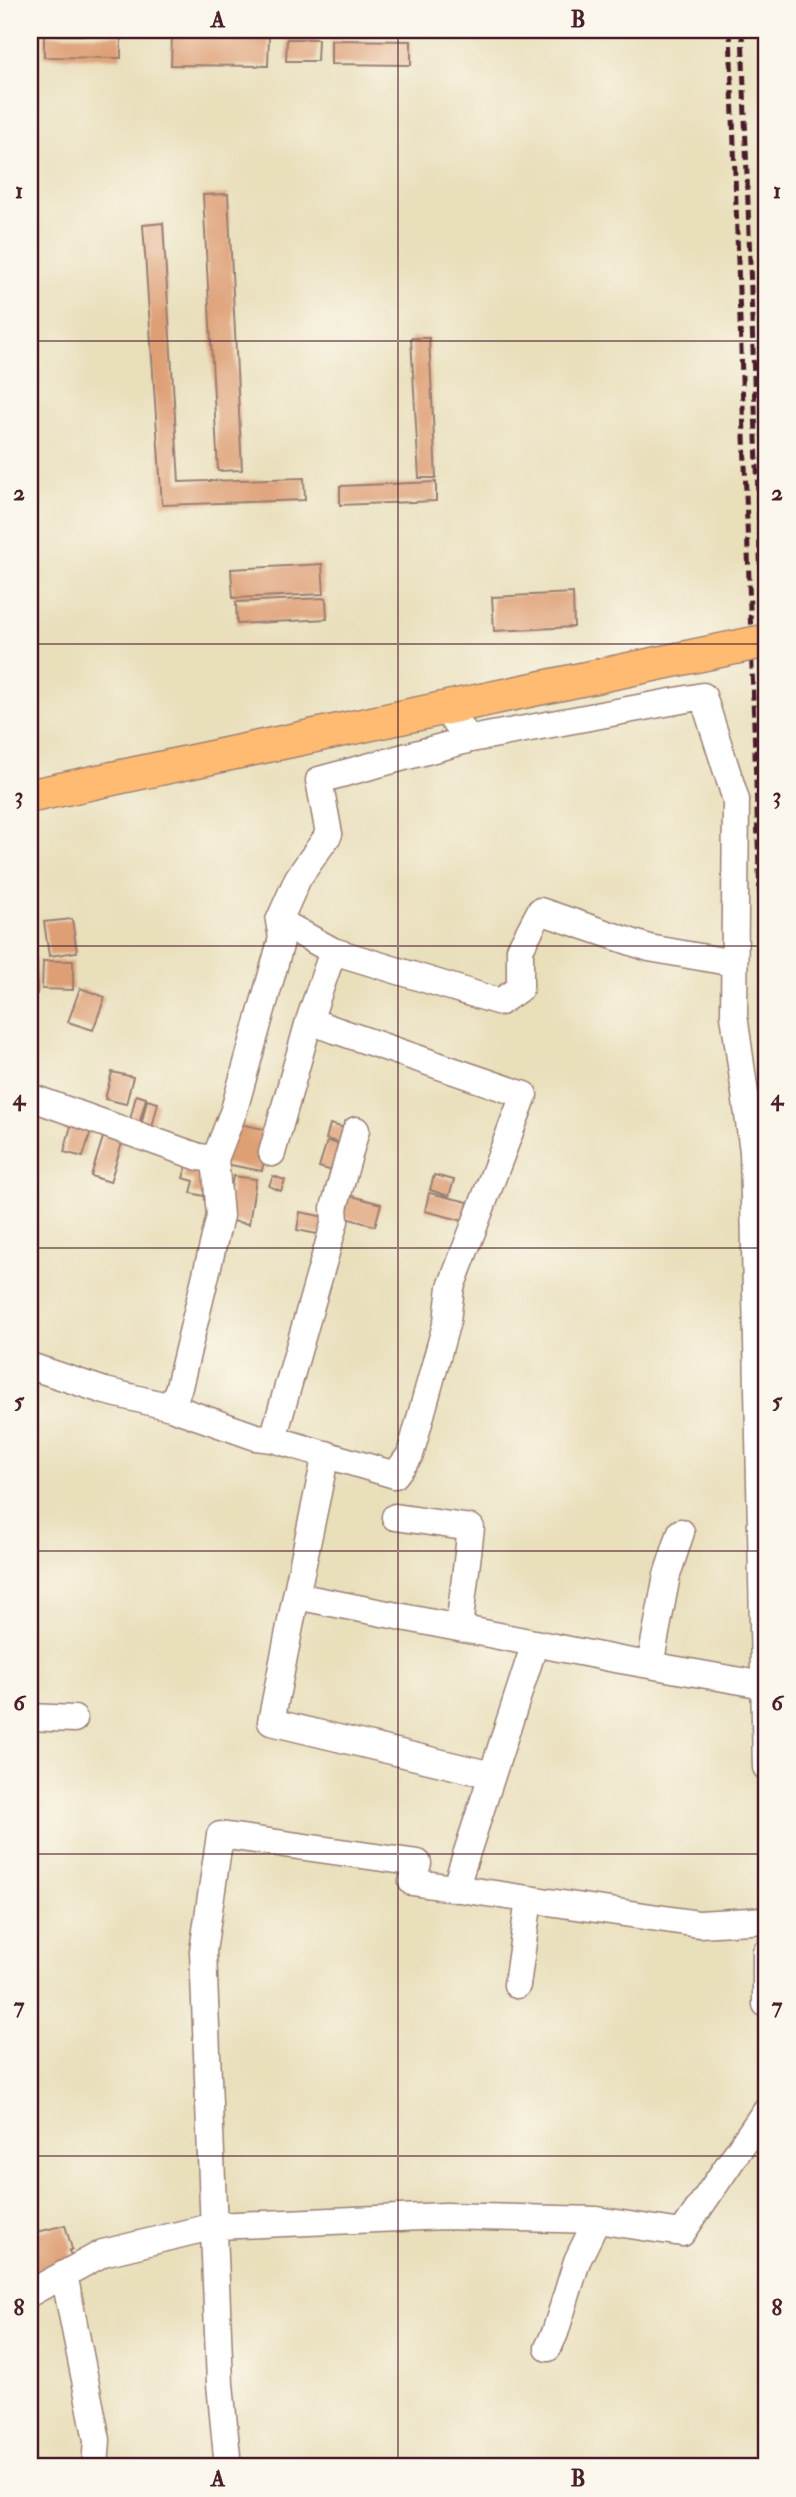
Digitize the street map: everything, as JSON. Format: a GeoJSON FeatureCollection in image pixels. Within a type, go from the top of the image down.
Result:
{"type":"FeatureCollection","features":[{"type":"Feature","properties":{"kind":"main road"},"geometry":{"type":"LineString","coordinates":[[30,796],[766,641]]}},
{"type":"Feature","properties":{"kind":"street"},"geometry":{"type":"LineString","coordinates":[[171,1407],[179,1387],[220,1216],[215,1159],[234,1110],[282,938],[279,921],[298,878],[329,834],[319,780],[471,739],[704,696],[736,800],[734,1014],[753,1151],[766,1767]]}},
{"type":"Feature","properties":{"kind":"street"},"geometry":{"type":"LineString","coordinates":[[442,708],[471,739]]}},
{"type":"Feature","properties":{"kind":"street"},"geometry":{"type":"LineString","coordinates":[[279,921],[333,951],[500,1002],[520,988],[520,949],[540,911],[649,948],[734,963]]}},
{"type":"Feature","properties":{"kind":"street"},"geometry":{"type":"LineString","coordinates":[[272,1153],[309,1021],[333,951]]}},
{"type":"Feature","properties":{"kind":"street"},"geometry":{"type":"LineString","coordinates":[[30,1366],[105,1391],[171,1407],[256,1437],[273,1439],[395,1475],[410,1455],[447,1321],[451,1287],[524,1096],[309,1021]]}},
{"type":"Feature","properties":{"kind":"street"},"geometry":{"type":"LineString","coordinates":[[30,1097],[199,1157],[215,1159]]}},
{"type":"Feature","properties":{"kind":"street"},"geometry":{"type":"LineString","coordinates":[[273,1439],[335,1221],[334,1208],[356,1130]]}},
{"type":"Feature","properties":{"kind":"street"},"geometry":{"type":"LineString","coordinates":[[326,1454],[271,1722],[492,1776]]}},
{"type":"Feature","properties":{"kind":"street"},"geometry":{"type":"LineString","coordinates":[[395,1517],[471,1528],[459,1629]]}},
{"type":"Feature","properties":{"kind":"street"},"geometry":{"type":"LineString","coordinates":[[650,1665],[667,1575],[681,1532]]}},
{"type":"Feature","properties":{"kind":"street"},"geometry":{"type":"LineString","coordinates":[[296,1595],[459,1629],[764,1685]]}},
{"type":"Feature","properties":{"kind":"street"},"geometry":{"type":"LineString","coordinates":[[455,1889],[535,1643]]}},
{"type":"Feature","properties":{"kind":"street"},"geometry":{"type":"LineString","coordinates":[[30,1717],[74,1719]]}},
{"type":"Feature","properties":{"kind":"street"},"geometry":{"type":"LineString","coordinates":[[228,2467],[220,2384],[203,1951],[220,1835],[418,1863],[412,1882],[455,1889],[699,1924],[766,1920]]}},
{"type":"Feature","properties":{"kind":"street"},"geometry":{"type":"LineString","coordinates":[[517,1985],[529,1899]]}},
{"type":"Feature","properties":{"kind":"street"},"geometry":{"type":"LineString","coordinates":[[766,1952],[766,2004]]}},
{"type":"Feature","properties":{"kind":"street"},"geometry":{"type":"LineString","coordinates":[[30,2293],[103,2253],[215,2226],[444,2216],[597,2220],[681,2232],[766,2110]]}},
{"type":"Feature","properties":{"kind":"street"},"geometry":{"type":"LineString","coordinates":[[548,2348],[577,2262],[597,2220]]}},
{"type":"Feature","properties":{"kind":"street"},"geometry":{"type":"LineString","coordinates":[[64,2274],[97,2440],[95,2467]]}},
{"type":"Feature","properties":{"kind":"building"},"geometry":{"type":"Polygon","coordinates":[[[44,35],[121,35],[121,58],[44,57],[44,35]]]}},
{"type":"Feature","properties":{"kind":"building"},"geometry":{"type":"Polygon","coordinates":[[[172,35],[269,36],[268,66],[171,65],[172,35]]]}},
{"type":"Feature","properties":{"kind":"building"},"geometry":{"type":"Polygon","coordinates":[[[287,39],[318,39],[317,61],[286,61],[287,39]]]}},
{"type":"Feature","properties":{"kind":"building"},"geometry":{"type":"Polygon","coordinates":[[[331,40],[411,41],[411,65],[331,64],[331,40]]]}},
{"type":"Feature","properties":{"kind":"building"},"geometry":{"type":"Polygon","coordinates":[[[228,194],[242,470],[218,471],[203,195],[228,194]]]}},
{"type":"Feature","properties":{"kind":"building"},"geometry":{"type":"Polygon","coordinates":[[[163,223],[179,482],[304,478],[305,500],[162,505],[143,225],[163,223]]]}},
{"type":"Feature","properties":{"kind":"building"},"geometry":{"type":"Polygon","coordinates":[[[411,338],[429,338],[436,478],[419,478],[411,338]]]}},
{"type":"Feature","properties":{"kind":"building"},"geometry":{"type":"Polygon","coordinates":[[[436,482],[436,501],[340,505],[340,486],[436,482]]]}},
{"type":"Feature","properties":{"kind":"building"},"geometry":{"type":"Polygon","coordinates":[[[322,564],[324,594],[233,598],[231,569],[322,564]]]}},
{"type":"Feature","properties":{"kind":"building"},"geometry":{"type":"Polygon","coordinates":[[[573,593],[574,627],[494,631],[492,597],[573,593]]]}},
{"type":"Feature","properties":{"kind":"building"},"geometry":{"type":"Polygon","coordinates":[[[326,598],[327,619],[237,624],[236,602],[326,598]]]}},
{"type":"Feature","properties":{"kind":"building"},"geometry":{"type":"Polygon","coordinates":[[[72,919],[77,952],[49,956],[44,922],[72,919]]]}},
{"type":"Feature","properties":{"kind":"building"},"geometry":{"type":"Polygon","coordinates":[[[30,959],[36,959],[37,994],[30,994],[30,959]]]}},
{"type":"Feature","properties":{"kind":"building"},"geometry":{"type":"Polygon","coordinates":[[[43,961],[73,961],[73,990],[42,989],[43,961]]]}},
{"type":"Feature","properties":{"kind":"building"},"geometry":{"type":"Polygon","coordinates":[[[80,988],[105,997],[93,1030],[68,1022],[80,988]]]}},
{"type":"Feature","properties":{"kind":"building"},"geometry":{"type":"Polygon","coordinates":[[[112,1072],[133,1077],[126,1104],[105,1099],[112,1072]]]}},
{"type":"Feature","properties":{"kind":"building"},"geometry":{"type":"Polygon","coordinates":[[[136,1095],[146,1098],[137,1132],[128,1129],[136,1095]]]}},
{"type":"Feature","properties":{"kind":"building"},"geometry":{"type":"Polygon","coordinates":[[[147,1100],[158,1103],[150,1136],[139,1134],[147,1100]]]}},
{"type":"Feature","properties":{"kind":"building"},"geometry":{"type":"Polygon","coordinates":[[[73,1118],[93,1124],[83,1157],[64,1152],[73,1118]]]}},
{"type":"Feature","properties":{"kind":"building"},"geometry":{"type":"Polygon","coordinates":[[[234,1123],[269,1130],[262,1171],[220,1163],[234,1123]]]}},
{"type":"Feature","properties":{"kind":"building"},"geometry":{"type":"Polygon","coordinates":[[[330,1124],[349,1129],[345,1144],[326,1139],[330,1124]]]}},
{"type":"Feature","properties":{"kind":"building"},"geometry":{"type":"Polygon","coordinates":[[[105,1131],[124,1137],[110,1182],[91,1176],[105,1131]]]}},
{"type":"Feature","properties":{"kind":"building"},"geometry":{"type":"Polygon","coordinates":[[[327,1141],[350,1147],[343,1174],[319,1167],[327,1141]]]}},
{"type":"Feature","properties":{"kind":"building"},"geometry":{"type":"Polygon","coordinates":[[[188,1161],[212,1167],[204,1196],[191,1193],[194,1181],[183,1178],[188,1161]]]}},
{"type":"Feature","properties":{"kind":"building"},"geometry":{"type":"Polygon","coordinates":[[[434,1175],[454,1180],[449,1196],[430,1190],[434,1175]]]}},
{"type":"Feature","properties":{"kind":"building"},"geometry":{"type":"Polygon","coordinates":[[[233,1176],[256,1179],[249,1224],[226,1220],[233,1176]]]}},
{"type":"Feature","properties":{"kind":"building"},"geometry":{"type":"Polygon","coordinates":[[[273,1176],[285,1180],[281,1191],[269,1186],[273,1176]]]}},
{"type":"Feature","properties":{"kind":"building"},"geometry":{"type":"Polygon","coordinates":[[[341,1193],[381,1204],[375,1226],[335,1215],[341,1193]]]}},
{"type":"Feature","properties":{"kind":"building"},"geometry":{"type":"Polygon","coordinates":[[[429,1193],[468,1202],[464,1221],[425,1211],[429,1193]]]}},
{"type":"Feature","properties":{"kind":"building"},"geometry":{"type":"Polygon","coordinates":[[[300,1212],[325,1217],[322,1235],[297,1230],[300,1212]]]}},
{"type":"Feature","properties":{"kind":"building"},"geometry":{"type":"Polygon","coordinates":[[[65,2225],[72,2249],[69,2251],[74,2260],[30,2286],[30,2234],[65,2225]]]}},
{"type":"Feature","properties":{"kind":"railway"},"geometry":{"type":"LineString","coordinates":[[730,30],[766,1073]]}},
{"type":"Feature","properties":{"kind":"railway"},"geometry":{"type":"LineString","coordinates":[[742,30],[766,728]]}}]}
